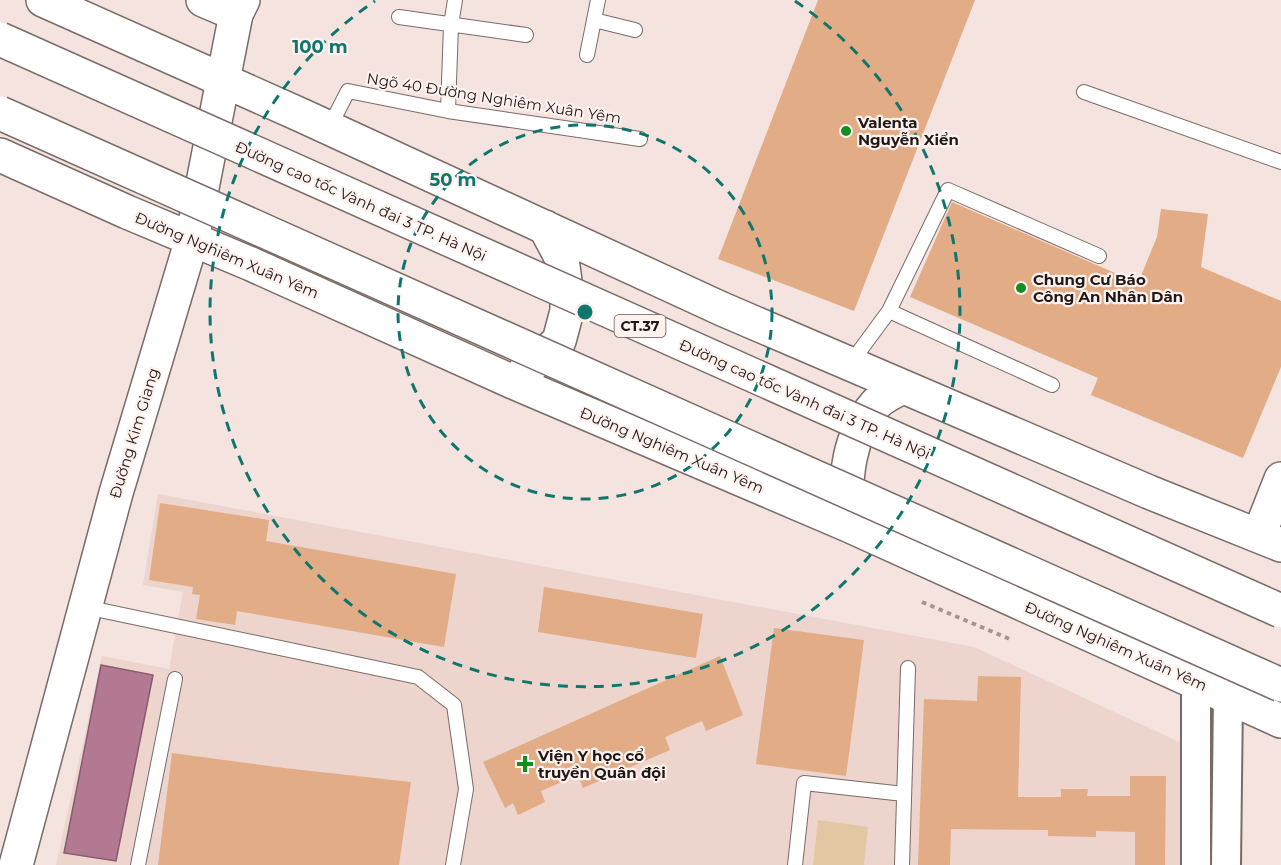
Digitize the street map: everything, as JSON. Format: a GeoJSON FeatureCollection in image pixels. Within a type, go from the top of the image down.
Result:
{"type":"FeatureCollection","features":[{"type":"Feature","properties":{"kind":"main road"},"geometry":{"type":"LineString","coordinates":[[43,0],[329,128],[722,309],[1149,492],[1270,540],[1281,479]]}},
{"type":"Feature","properties":{"kind":"main road"},"geometry":{"type":"LineString","coordinates":[[203,0],[240,7]]}},
{"type":"Feature","properties":{"kind":"main road","name":"Đường Kim Giang"},"geometry":{"type":"LineString","coordinates":[[16,865],[116,493],[192,239],[240,7]]}},
{"type":"Feature","properties":{"kind":"main road","name":"Đường cao tốc Vành đai 3 TP. Hà Nội"},"geometry":{"type":"LineString","coordinates":[[0,39],[1281,612]]}},
{"type":"Feature","properties":{"kind":"main road"},"geometry":{"type":"LineString","coordinates":[[0,113],[1281,685]]}},
{"type":"Feature","properties":{"kind":"main road","name":"Đường Nghiêm Xuân Yêm"},"geometry":{"type":"LineString","coordinates":[[0,155],[513,382],[848,525],[1281,721]]}},
{"type":"Feature","properties":{"kind":"main road"},"geometry":{"type":"LineString","coordinates":[[513,382],[539,362],[559,341],[565,325],[567,296],[562,259],[545,227]]}},
{"type":"Feature","properties":{"kind":"main road"},"geometry":{"type":"LineString","coordinates":[[848,525],[845,485],[855,436],[875,404],[902,387]]}},
{"type":"Feature","properties":{"kind":"street"},"geometry":{"type":"LineString","coordinates":[[1196,681],[1196,865]]}},
{"type":"Feature","properties":{"kind":"street"},"geometry":{"type":"LineString","coordinates":[[1226,865],[1228,697]]}},
{"type":"Feature","properties":{"kind":"lane"},"geometry":{"type":"LineString","coordinates":[[448,111],[451,25],[455,0]]}},
{"type":"Feature","properties":{"kind":"lane"},"geometry":{"type":"LineString","coordinates":[[587,56],[598,0]]}},
{"type":"Feature","properties":{"kind":"lane"},"geometry":{"type":"LineString","coordinates":[[399,17],[526,35]]}},
{"type":"Feature","properties":{"kind":"lane"},"geometry":{"type":"LineString","coordinates":[[594,20],[635,30]]}},
{"type":"Feature","properties":{"kind":"lane","name":"Ngõ 40 Đường Nghiêm Xuân Yêm"},"geometry":{"type":"LineString","coordinates":[[329,128],[348,91],[448,111],[640,139]]}},
{"type":"Feature","properties":{"kind":"lane"},"geometry":{"type":"LineString","coordinates":[[1084,92],[1281,162]]}},
{"type":"Feature","properties":{"kind":"lane"},"geometry":{"type":"LineString","coordinates":[[850,364],[889,311],[948,190],[1099,256]]}},
{"type":"Feature","properties":{"kind":"lane"},"geometry":{"type":"LineString","coordinates":[[889,311],[1052,385]]}},
{"type":"Feature","properties":{"kind":"lane"},"geometry":{"type":"LineString","coordinates":[[85,607],[418,676],[454,705],[466,789],[453,865]]}},
{"type":"Feature","properties":{"kind":"lane"},"geometry":{"type":"LineString","coordinates":[[902,865],[908,668]]}},
{"type":"Feature","properties":{"kind":"lane"},"geometry":{"type":"LineString","coordinates":[[138,865],[175,679]]}},
{"type":"Feature","properties":{"kind":"lane"},"geometry":{"type":"LineString","coordinates":[[795,865],[804,783],[904,794]]}},
{"type":"Feature","properties":{"kind":"path"},"geometry":{"type":"LineString","coordinates":[[922,602],[1012,640]]}},
{"type":"Feature","properties":{"kind":"shaded area","name":"Viện Y học cổ truyền Quân đội"},"geometry":{"type":"Polygon","coordinates":[[[158,494],[974,647],[1188,746],[1184,865],[56,865],[102,656],[169,669],[183,592],[143,585],[158,494]]]}},
{"type":"Feature","properties":{"kind":"shaded area"},"geometry":{"type":"Polygon","coordinates":[[[101,665],[153,675],[116,861],[64,853],[101,665]]]}},
{"type":"Feature","properties":{"kind":"shaded area"},"geometry":{"type":"Polygon","coordinates":[[[818,820],[868,827],[864,865],[813,865],[818,820]]]}},
{"type":"Feature","properties":{"kind":"pier"},"geometry":{"type":"Polygon","coordinates":[[[0,0],[81,0],[52,89],[24,208],[0,197],[0,0]]]}},
{"type":"Feature","properties":{"kind":"building","name":"Valenta Nguyễn Xiển"},"geometry":{"type":"Polygon","coordinates":[[[818,0],[975,0],[854,311],[718,259],[818,0]]]}},
{"type":"Feature","properties":{"kind":"building"},"geometry":{"type":"Polygon","coordinates":[[[952,202],[1138,283],[1157,237],[1161,209],[1208,214],[1201,267],[1281,301],[1281,367],[1243,458],[1091,395],[1098,378],[910,297],[952,202]]]}},
{"type":"Feature","properties":{"kind":"building"},"geometry":{"type":"Polygon","coordinates":[[[160,503],[269,520],[266,541],[456,574],[444,647],[237,611],[235,625],[196,619],[200,595],[192,594],[193,587],[149,580],[160,503]]]}},
{"type":"Feature","properties":{"kind":"building"},"geometry":{"type":"Polygon","coordinates":[[[544,587],[703,614],[696,658],[538,632],[544,587]]]}},
{"type":"Feature","properties":{"kind":"building"},"geometry":{"type":"Polygon","coordinates":[[[774,628],[864,640],[846,776],[756,764],[774,628]]]}},
{"type":"Feature","properties":{"kind":"building"},"geometry":{"type":"Polygon","coordinates":[[[720,656],[743,715],[706,731],[702,721],[665,737],[670,750],[583,788],[578,775],[541,791],[545,802],[518,815],[513,803],[505,808],[483,762],[720,656]]]}},
{"type":"Feature","properties":{"kind":"building"},"geometry":{"type":"Polygon","coordinates":[[[978,676],[1021,677],[1018,797],[1061,797],[1061,789],[1088,789],[1087,796],[1130,796],[1130,776],[1166,776],[1165,865],[1135,865],[1135,832],[1096,831],[1096,837],[1048,836],[1048,830],[951,829],[950,865],[918,865],[924,699],[977,701],[978,676]]]}},
{"type":"Feature","properties":{"kind":"building"},"geometry":{"type":"Polygon","coordinates":[[[172,753],[411,782],[399,865],[158,865],[172,753]]]}},
{"type":"Feature","properties":{"kind":"place","name":"Valenta Nguyễn Xiển"},"geometry":{"type":"Point","coordinates":[846,131]}},
{"type":"Feature","properties":{"kind":"place","name":"Chung Cư Báo Công An Nhân Dân"},"geometry":{"type":"Point","coordinates":[1021,288]}},
{"type":"Feature","properties":{"kind":"place","name":"Viện Y học cổ truyền Quân đội"},"geometry":{"type":"Point","coordinates":[525,764]}}]}
